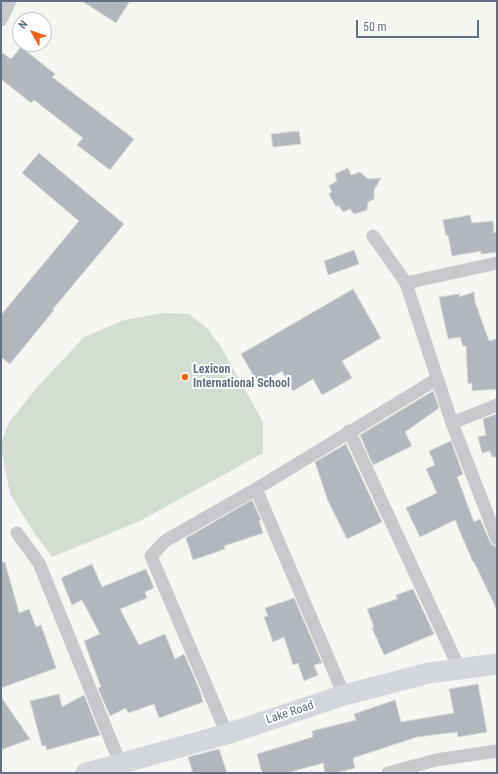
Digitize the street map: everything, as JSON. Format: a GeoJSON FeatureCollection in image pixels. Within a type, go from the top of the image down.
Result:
{"type":"FeatureCollection","features":[{"type":"Feature","properties":{"kind":"main road","name":"Lake Road"},"geometry":{"type":"LineString","coordinates":[[86,773],[227,734],[344,695],[430,673],[497,664]]}},
{"type":"Feature","properties":{"kind":"street"},"geometry":{"type":"LineString","coordinates":[[1,20],[10,1]]}},
{"type":"Feature","properties":{"kind":"street"},"geometry":{"type":"LineString","coordinates":[[373,236],[406,284],[452,423],[497,538]]}},
{"type":"Feature","properties":{"kind":"street"},"geometry":{"type":"LineString","coordinates":[[406,284],[497,263]]}},
{"type":"Feature","properties":{"kind":"street"},"geometry":{"type":"LineString","coordinates":[[227,734],[151,556],[165,541],[256,489],[437,379]]}},
{"type":"Feature","properties":{"kind":"street"},"geometry":{"type":"LineString","coordinates":[[452,423],[497,406]]}},
{"type":"Feature","properties":{"kind":"street"},"geometry":{"type":"LineString","coordinates":[[350,431],[460,670]]}},
{"type":"Feature","properties":{"kind":"street"},"geometry":{"type":"LineString","coordinates":[[256,489],[344,695]]}},
{"type":"Feature","properties":{"kind":"street"},"geometry":{"type":"LineString","coordinates":[[17,533],[39,563],[120,763]]}},
{"type":"Feature","properties":{"kind":"street"},"geometry":{"type":"LineString","coordinates":[[388,773],[436,760],[497,751]]}},
{"type":"Feature","properties":{"kind":"shaded area"},"geometry":{"type":"Polygon","coordinates":[[[163,313],[189,314],[207,328],[221,347],[263,422],[263,453],[138,522],[52,557],[35,534],[10,494],[1,447],[1,443],[9,422],[39,385],[84,337],[124,320],[163,313]]]}},
{"type":"Feature","properties":{"kind":"building"},"geometry":{"type":"Polygon","coordinates":[[[82,1],[130,1],[116,23],[82,1]]]}},
{"type":"Feature","properties":{"kind":"building"},"geometry":{"type":"Polygon","coordinates":[[[1,52],[11,59],[17,52],[27,52],[55,74],[52,77],[134,139],[110,170],[77,145],[83,138],[34,100],[31,103],[1,79],[1,52]]]}},
{"type":"Feature","properties":{"kind":"building"},"geometry":{"type":"Polygon","coordinates":[[[299,131],[301,144],[273,147],[271,134],[299,131]]]}},
{"type":"Feature","properties":{"kind":"building"},"geometry":{"type":"Polygon","coordinates":[[[39,153],[124,224],[53,309],[54,310],[10,364],[1,357],[1,315],[79,221],[22,173],[39,153]]]}},
{"type":"Feature","properties":{"kind":"building"},"geometry":{"type":"Polygon","coordinates":[[[348,168],[351,175],[360,172],[368,179],[381,178],[374,190],[374,199],[368,202],[367,210],[354,214],[350,209],[343,212],[338,205],[336,207],[329,194],[332,192],[329,186],[337,181],[335,174],[348,168]]]}},
{"type":"Feature","properties":{"kind":"building"},"geometry":{"type":"Polygon","coordinates":[[[470,215],[472,223],[493,221],[494,233],[497,232],[497,252],[481,254],[481,251],[452,256],[448,235],[446,236],[443,220],[470,215]]]}},
{"type":"Feature","properties":{"kind":"building"},"geometry":{"type":"Polygon","coordinates":[[[354,250],[359,264],[328,275],[324,261],[354,250]]]}},
{"type":"Feature","properties":{"kind":"building"},"geometry":{"type":"Polygon","coordinates":[[[353,289],[381,338],[342,361],[352,378],[322,395],[313,379],[293,391],[282,371],[259,385],[241,354],[353,289]]]}},
{"type":"Feature","properties":{"kind":"building"},"geometry":{"type":"Polygon","coordinates":[[[474,292],[475,302],[489,341],[497,339],[497,389],[472,391],[472,383],[468,384],[466,346],[463,346],[460,337],[448,339],[439,297],[460,294],[459,297],[474,292]]]}},
{"type":"Feature","properties":{"kind":"building"},"geometry":{"type":"Polygon","coordinates":[[[433,391],[439,408],[405,432],[412,446],[373,465],[360,435],[433,391]]]}},
{"type":"Feature","properties":{"kind":"building"},"geometry":{"type":"Polygon","coordinates":[[[497,414],[497,457],[492,457],[490,451],[482,453],[478,437],[486,435],[483,419],[497,414]]]}},
{"type":"Feature","properties":{"kind":"building"},"geometry":{"type":"Polygon","coordinates":[[[451,441],[463,474],[457,477],[474,522],[480,519],[490,542],[492,545],[497,547],[497,610],[473,562],[455,520],[420,537],[406,508],[437,493],[426,469],[435,465],[429,451],[451,441]]]}},
{"type":"Feature","properties":{"kind":"building"},"geometry":{"type":"Polygon","coordinates":[[[346,444],[382,522],[347,539],[328,501],[315,462],[346,444]]]}},
{"type":"Feature","properties":{"kind":"building"},"geometry":{"type":"Polygon","coordinates":[[[252,500],[261,520],[259,521],[263,533],[224,546],[225,549],[193,560],[186,538],[252,500]]]}},
{"type":"Feature","properties":{"kind":"building"},"geometry":{"type":"Polygon","coordinates":[[[1,562],[5,562],[19,613],[29,609],[36,627],[41,625],[56,668],[1,688],[1,562]]]}},
{"type":"Feature","properties":{"kind":"building"},"geometry":{"type":"Polygon","coordinates":[[[92,564],[102,587],[146,569],[154,588],[145,592],[147,598],[120,609],[139,645],[165,634],[175,659],[184,654],[200,691],[203,702],[159,718],[154,704],[128,713],[126,708],[110,716],[98,688],[101,687],[84,641],[100,634],[82,600],[72,605],[61,578],[92,564]]]}},
{"type":"Feature","properties":{"kind":"building"},"geometry":{"type":"Polygon","coordinates":[[[413,589],[434,634],[384,655],[372,628],[374,627],[367,609],[397,599],[396,595],[413,589]]]}},
{"type":"Feature","properties":{"kind":"building"},"geometry":{"type":"Polygon","coordinates":[[[294,598],[322,663],[314,665],[318,675],[304,681],[298,663],[293,665],[284,637],[273,642],[264,617],[268,616],[265,608],[294,598]]]}},
{"type":"Feature","properties":{"kind":"building"},"geometry":{"type":"Polygon","coordinates":[[[478,684],[487,732],[458,737],[457,732],[417,737],[353,758],[355,768],[335,773],[325,773],[323,763],[287,773],[262,773],[257,754],[313,737],[312,731],[356,720],[354,714],[395,700],[401,722],[454,713],[449,689],[478,684]]]}},
{"type":"Feature","properties":{"kind":"building"},"geometry":{"type":"Polygon","coordinates":[[[59,694],[62,707],[84,695],[100,735],[47,750],[45,745],[42,746],[30,701],[59,694]]]}},
{"type":"Feature","properties":{"kind":"building"},"geometry":{"type":"Polygon","coordinates":[[[1,697],[30,739],[1,750],[1,697]]]}},
{"type":"Feature","properties":{"kind":"building"},"geometry":{"type":"Polygon","coordinates":[[[219,749],[227,773],[193,773],[188,757],[219,749]]]}},
{"type":"Feature","properties":{"kind":"place","name":"Lexicon International School"},"geometry":{"type":"Point","coordinates":[185,377]}}]}
